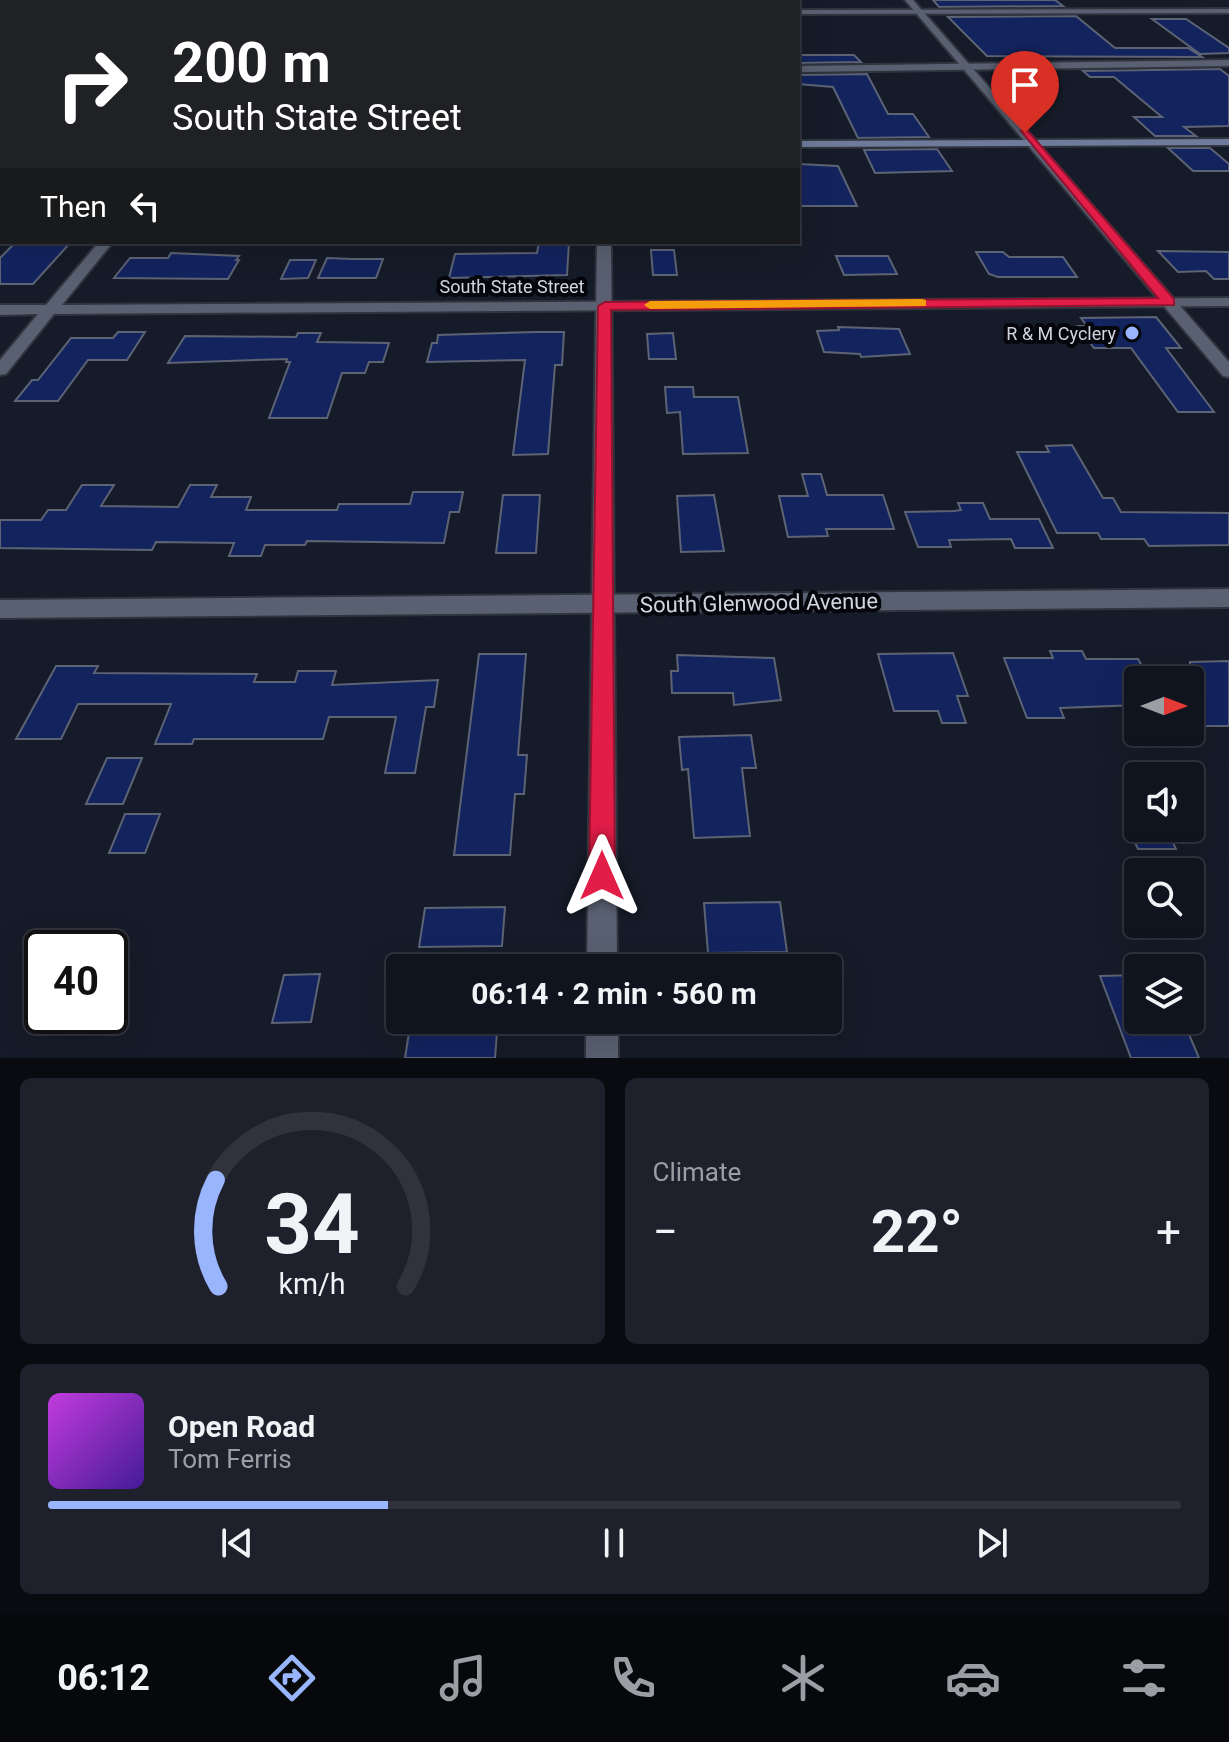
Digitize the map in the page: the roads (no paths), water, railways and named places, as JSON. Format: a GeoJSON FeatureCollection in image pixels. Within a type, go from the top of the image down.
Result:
{"type":"FeatureCollection","features":[{"type":"Feature","properties":{"kind":"main road"},"geometry":{"type":"LineString","coordinates":[[800,144],[1229,142]]}},
{"type":"Feature","properties":{"kind":"street"},"geometry":{"type":"LineString","coordinates":[[909,0],[1229,372]]}},
{"type":"Feature","properties":{"kind":"street"},"geometry":{"type":"LineString","coordinates":[[800,12],[1229,11]]}},
{"type":"Feature","properties":{"kind":"street"},"geometry":{"type":"LineString","coordinates":[[800,69],[1229,63]]}},
{"type":"Feature","properties":{"kind":"street"},"geometry":{"type":"LineString","coordinates":[[0,370],[104,244]]}},
{"type":"Feature","properties":{"kind":"street"},"geometry":{"type":"LineString","coordinates":[[602,954],[604,244]]}},
{"type":"Feature","properties":{"kind":"street","name":"South State Street"},"geometry":{"type":"LineString","coordinates":[[0,310],[1229,302]]}},
{"type":"Feature","properties":{"kind":"street","name":"South Glenwood Avenue"},"geometry":{"type":"LineString","coordinates":[[0,609],[1229,598]]}},
{"type":"Feature","properties":{"kind":"street"},"geometry":{"type":"LineString","coordinates":[[602,1034],[602,1058]]}},
{"type":"Feature","properties":{"kind":"place","name":"R & M Cyclery"},"geometry":{"type":"Point","coordinates":[1132,333]}}]}
